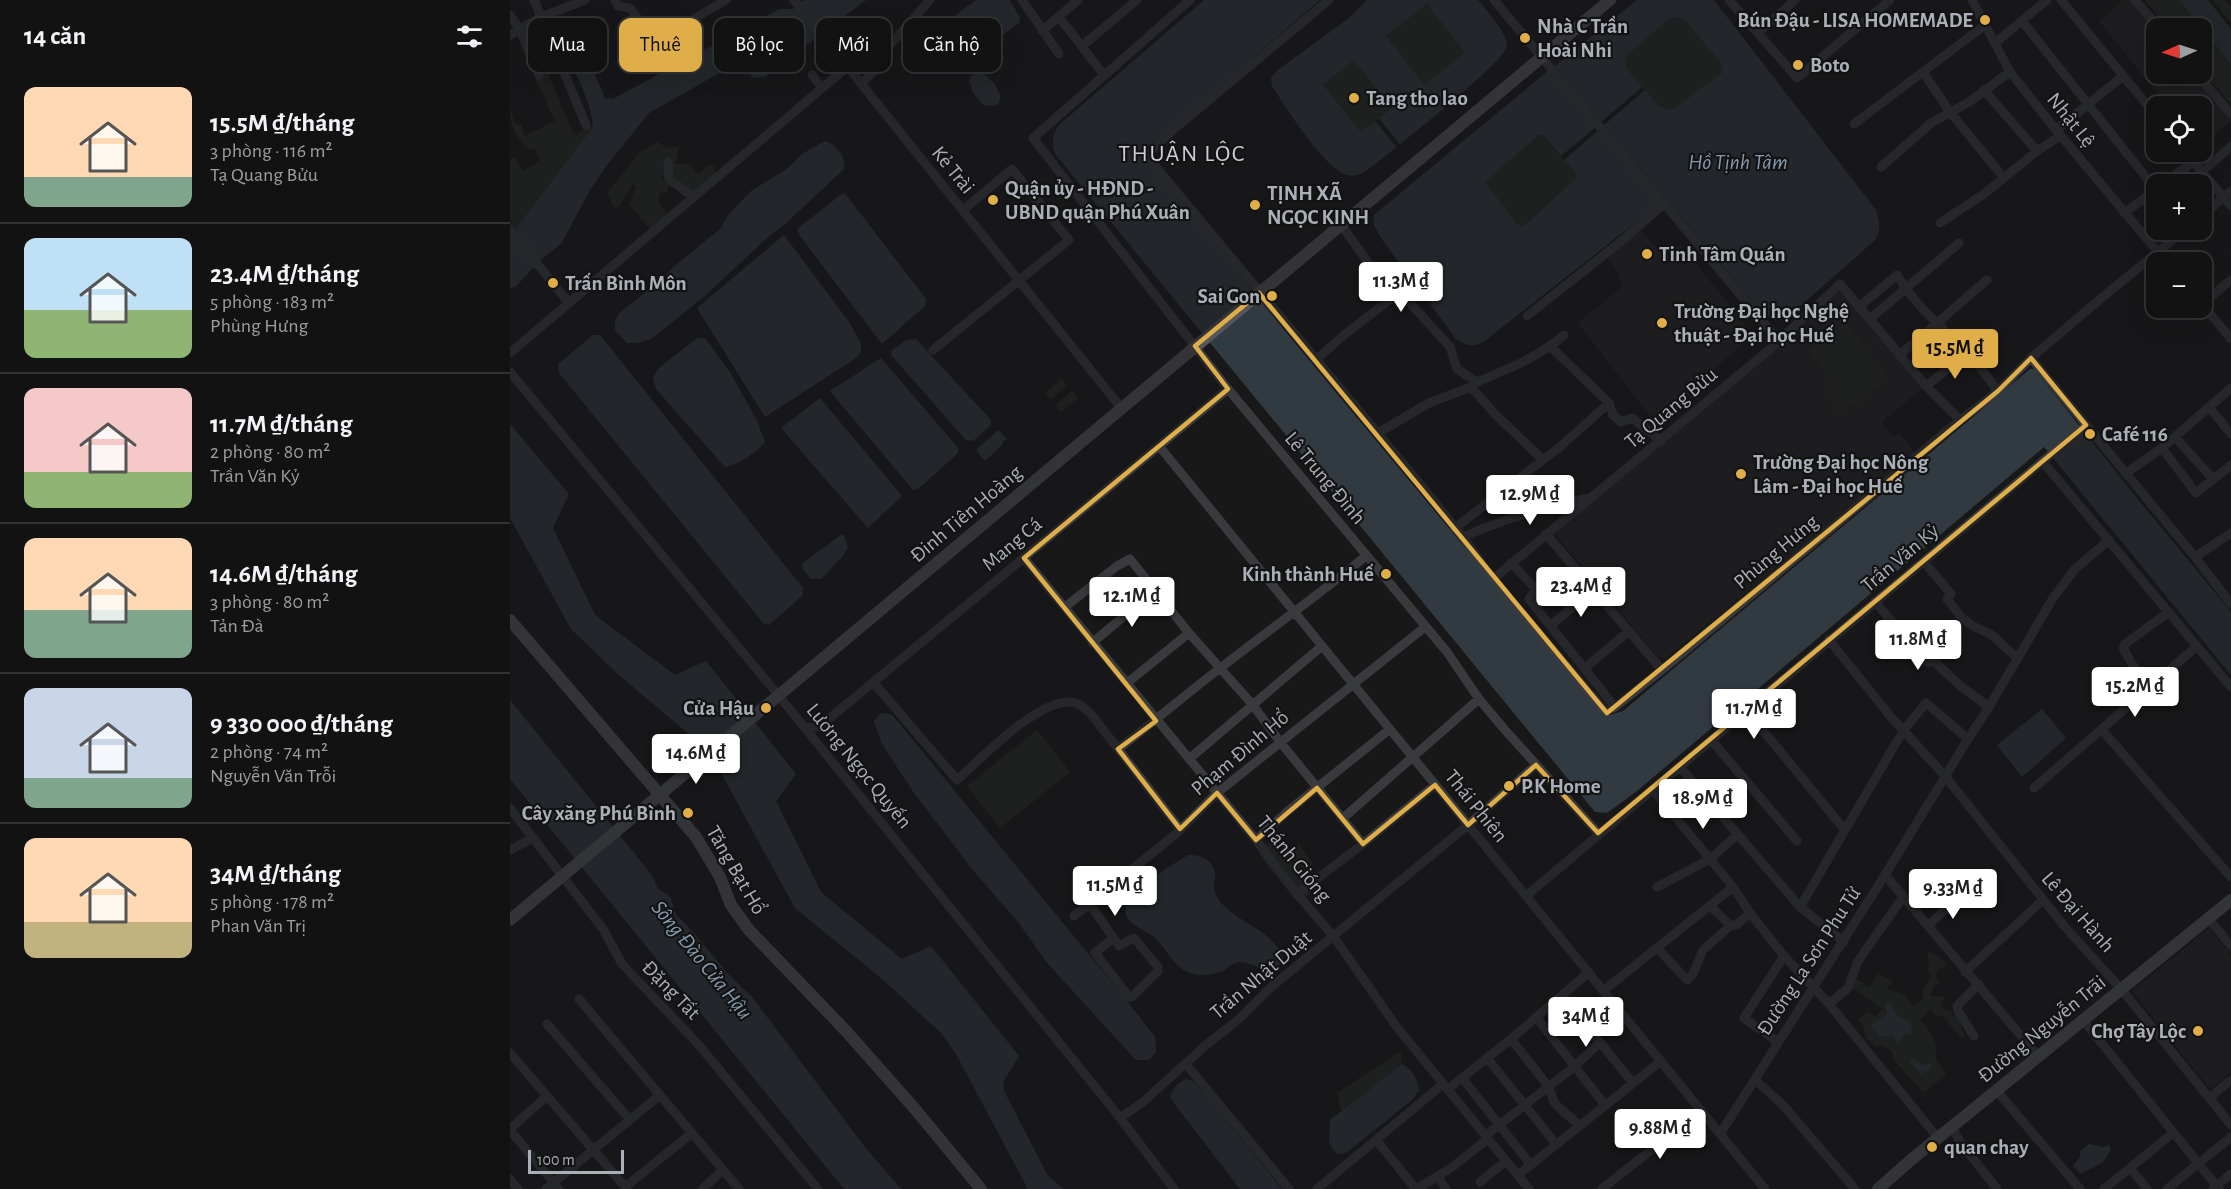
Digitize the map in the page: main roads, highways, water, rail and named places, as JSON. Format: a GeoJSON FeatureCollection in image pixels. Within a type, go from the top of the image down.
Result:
{"type":"FeatureCollection","features":[{"type":"Feature","properties":{"kind":"main road","name":"Đinh Tiên Hoàng"},"geometry":{"type":"LineString","coordinates":[[510,920],[1610,0]]}},
{"type":"Feature","properties":{"kind":"main road","name":"Tăng Bạt Hổ"},"geometry":{"type":"LineString","coordinates":[[510,620],[662,794],[696,837],[720,877],[731,905],[749,930],[852,1038],[981,1189]]}},
{"type":"Feature","properties":{"kind":"main road","name":"Đường Nguyễn Trãi"},"geometry":{"type":"LineString","coordinates":[[1878,1189],[2231,900]]}},
{"type":"Feature","properties":{"kind":"water"},"geometry":{"type":"Polygon","coordinates":[[[804,0],[866,0],[842,18],[816,18],[816,38],[804,47],[804,18],[762,18],[779,9],[793,9],[804,0]]]}},
{"type":"Feature","properties":{"kind":"water"},"geometry":{"type":"Polygon","coordinates":[[[977,0],[1010,0],[1020,18],[1019,23],[1001,36],[1001,18],[953,18],[977,0]]]}},
{"type":"Feature","properties":{"kind":"water"},"geometry":{"type":"Polygon","coordinates":[[[1204,0],[1320,0],[1141,153],[1285,331],[1601,711],[1610,715],[1623,711],[2030,369],[2035,369],[2131,491],[2231,612],[2231,675],[2044,447],[1637,791],[1607,813],[1595,812],[1056,155],[1053,140],[1059,125],[1204,0]]]}},
{"type":"Feature","properties":{"kind":"water"},"geometry":{"type":"Polygon","coordinates":[[[1367,0],[1478,0],[1500,29],[1507,46],[1502,55],[1488,69],[1447,106],[1374,165],[1352,176],[1339,171],[1317,150],[1272,86],[1271,78],[1279,69],[1348,19],[1367,0]],[[1427,4],[1386,36],[1424,85],[1465,53],[1427,4]],[[1354,60],[1323,84],[1361,132],[1392,108],[1354,60]]]}},
{"type":"Feature","properties":{"kind":"water","name":"Hồ Tịnh Tâm"},"geometry":{"type":"Polygon","coordinates":[[[1637,0],[1714,0],[1876,210],[1879,225],[1875,240],[1787,318],[1772,319],[1762,313],[1555,66],[1637,0]],[[1670,18],[1626,56],[1626,68],[1659,106],[1669,110],[1722,73],[1721,63],[1684,19],[1670,18]]]}},
{"type":"Feature","properties":{"kind":"water"},"geometry":{"type":"Polygon","coordinates":[[[2179,0],[2208,0],[2231,29],[2231,64],[2212,41],[2212,18],[2194,18],[2179,0]]]}},
{"type":"Feature","properties":{"kind":"water"},"geometry":{"type":"Polygon","coordinates":[[[714,44],[714,72],[721,72],[649,113],[590,190],[561,244],[543,258],[515,287],[510,288],[510,233],[514,231],[593,127],[587,100],[574,72],[594,72],[605,98],[613,99],[663,72],[702,72],[702,51],[714,44]]]}},
{"type":"Feature","properties":{"kind":"water"},"geometry":{"type":"Polygon","coordinates":[[[1548,71],[1659,204],[1486,340],[1474,345],[1467,345],[1456,339],[1381,238],[1374,225],[1374,215],[1548,71]],[[1539,135],[1485,182],[1518,225],[1524,226],[1576,178],[1575,172],[1543,135],[1539,135]]]}},
{"type":"Feature","properties":{"kind":"water"},"geometry":{"type":"Polygon","coordinates":[[[747,72],[772,72],[765,77],[754,78],[747,72]]]}},
{"type":"Feature","properties":{"kind":"water"},"geometry":{"type":"Polygon","coordinates":[[[981,72],[994,83],[1001,96],[998,104],[983,105],[972,91],[969,79],[975,73],[981,72]]]}},
{"type":"Feature","properties":{"kind":"water"},"geometry":{"type":"Polygon","coordinates":[[[825,141],[839,151],[844,169],[705,296],[651,339],[627,343],[615,330],[615,321],[619,313],[720,229],[729,214],[751,191],[787,169],[802,154],[825,141]]]}},
{"type":"Feature","properties":{"kind":"water"},"geometry":{"type":"Polygon","coordinates":[[[843,193],[926,299],[925,306],[882,344],[797,229],[843,193]]]}},
{"type":"Feature","properties":{"kind":"water"},"geometry":{"type":"Polygon","coordinates":[[[784,235],[849,322],[861,343],[861,352],[856,358],[765,417],[697,308],[784,235]]]}},
{"type":"Feature","properties":{"kind":"water"},"geometry":{"type":"Polygon","coordinates":[[[593,335],[600,335],[803,588],[803,595],[769,625],[764,624],[559,373],[558,364],[593,335]]]}},
{"type":"Feature","properties":{"kind":"water"},"geometry":{"type":"Polygon","coordinates":[[[698,338],[705,338],[731,374],[756,419],[765,442],[747,458],[725,467],[656,389],[653,378],[658,369],[698,338]]]}},
{"type":"Feature","properties":{"kind":"water"},"geometry":{"type":"Polygon","coordinates":[[[916,339],[991,420],[991,425],[973,441],[966,440],[891,355],[892,350],[907,340],[916,339]]]}},
{"type":"Feature","properties":{"kind":"water"},"geometry":{"type":"Polygon","coordinates":[[[881,358],[958,448],[958,453],[918,489],[913,490],[830,391],[881,358]]]}},
{"type":"Feature","properties":{"kind":"water"},"geometry":{"type":"Polygon","coordinates":[[[820,398],[902,496],[868,528],[781,428],[820,398]]]}},
{"type":"Feature","properties":{"kind":"water"},"geometry":{"type":"Polygon","coordinates":[[[510,424],[569,494],[553,528],[595,615],[675,675],[706,661],[796,774],[776,801],[821,892],[902,959],[931,946],[1019,1056],[1003,1082],[1004,1091],[1048,1176],[1064,1189],[1028,1189],[956,1054],[941,1033],[881,978],[795,908],[709,751],[619,675],[571,629],[510,518],[510,424]]]}},
{"type":"Feature","properties":{"kind":"water"},"geometry":{"type":"Polygon","coordinates":[[[997,431],[1007,439],[985,461],[976,450],[997,431]]]}},
{"type":"Feature","properties":{"kind":"water"},"geometry":{"type":"Polygon","coordinates":[[[844,535],[848,547],[842,557],[821,579],[811,579],[802,568],[803,563],[844,535]]]}},
{"type":"Feature","properties":{"kind":"water","name":"Sông Đào Cửa Hậu"},"geometry":{"type":"Polygon","coordinates":[[[510,700],[651,874],[658,889],[670,896],[676,915],[729,975],[752,997],[864,1146],[901,1189],[844,1189],[510,779],[510,700]]]}},
{"type":"Feature","properties":{"kind":"water"},"geometry":{"type":"Polygon","coordinates":[[[2042,709],[2066,738],[2022,777],[1997,745],[2042,709]]]}},
{"type":"Feature","properties":{"kind":"water"},"geometry":{"type":"Polygon","coordinates":[[[881,713],[891,714],[899,723],[1155,1037],[1156,1052],[1149,1060],[1136,1060],[1048,964],[1018,922],[972,869],[912,790],[882,744],[874,721],[881,713]]]}},
{"type":"Feature","properties":{"kind":"water"},"geometry":{"type":"Polygon","coordinates":[[[1188,855],[1209,861],[1214,868],[1214,890],[1218,898],[1232,913],[1274,942],[1283,958],[1279,967],[1270,972],[1252,964],[1240,962],[1216,973],[1193,974],[1187,972],[1172,959],[1156,939],[1129,920],[1126,909],[1138,891],[1159,873],[1188,855]]]}},
{"type":"Feature","properties":{"kind":"water"},"geometry":{"type":"Polygon","coordinates":[[[1891,1003],[1897,1015],[1910,1022],[1912,1033],[1903,1035],[1898,1044],[1893,1035],[1880,1037],[1877,1029],[1871,1029],[1872,1024],[1887,1014],[1885,1004],[1891,1003]]]}},
{"type":"Feature","properties":{"kind":"water"},"geometry":{"type":"Polygon","coordinates":[[[1911,1058],[1923,1065],[1932,1063],[1931,1070],[1921,1074],[1910,1063],[1911,1058]]]}},
{"type":"Feature","properties":{"kind":"water"},"geometry":{"type":"Polygon","coordinates":[[[1402,1064],[1416,1078],[1419,1090],[1412,1100],[1346,1153],[1337,1154],[1329,1143],[1330,1120],[1402,1064]]]}},
{"type":"Feature","properties":{"kind":"water"},"geometry":{"type":"Polygon","coordinates":[[[1186,1079],[1193,1081],[1205,1094],[1282,1189],[1240,1189],[1170,1098],[1175,1087],[1186,1079]]]}},
{"type":"Feature","properties":{"kind":"water"},"geometry":{"type":"Polygon","coordinates":[[[2089,1144],[2103,1147],[2109,1145],[2111,1150],[2103,1162],[2081,1174],[2073,1166],[2080,1157],[2080,1151],[2089,1144]]]}},
{"type":"Feature","properties":{"kind":"place","name":"Bún Đậu - LISA HOMEMADE"},"geometry":{"type":"Point","coordinates":[1985,20]}},
{"type":"Feature","properties":{"kind":"place","name":"Nhà C Trần Hoài Nhi"},"geometry":{"type":"Point","coordinates":[1525,38]}},
{"type":"Feature","properties":{"kind":"place","name":"Boto"},"geometry":{"type":"Point","coordinates":[1798,65]}},
{"type":"Feature","properties":{"kind":"place","name":"Tang tho lao"},"geometry":{"type":"Point","coordinates":[1354,98]}},
{"type":"Feature","properties":{"kind":"place","name":"Quận ủy - HĐND - UBND quận Phú Xuân"},"geometry":{"type":"Point","coordinates":[993,200]}},
{"type":"Feature","properties":{"kind":"place","name":"TỊNH XÃ NGỌC KINH"},"geometry":{"type":"Point","coordinates":[1255,205]}},
{"type":"Feature","properties":{"kind":"place","name":"Tinh Tâm Quán"},"geometry":{"type":"Point","coordinates":[1647,254]}},
{"type":"Feature","properties":{"kind":"place","name":"Trấn Bình Môn"},"geometry":{"type":"Point","coordinates":[553,283]}},
{"type":"Feature","properties":{"kind":"place","name":"Sai Gon"},"geometry":{"type":"Point","coordinates":[1272,296]}},
{"type":"Feature","properties":{"kind":"place","name":"Trường Đại học Nghệ thuật - Đại học Huế"},"geometry":{"type":"Point","coordinates":[1662,323]}},
{"type":"Feature","properties":{"kind":"place","name":"Café 116"},"geometry":{"type":"Point","coordinates":[2090,434]}},
{"type":"Feature","properties":{"kind":"place","name":"Trường Đại học Nông Lâm - Đại học Huế"},"geometry":{"type":"Point","coordinates":[1741,474]}},
{"type":"Feature","properties":{"kind":"place","name":"Kinh thành Huế"},"geometry":{"type":"Point","coordinates":[1386,574]}},
{"type":"Feature","properties":{"kind":"place","name":"Cửa Hậu"},"geometry":{"type":"Point","coordinates":[766,708]}},
{"type":"Feature","properties":{"kind":"place","name":"P.K Home"},"geometry":{"type":"Point","coordinates":[1509,786]}},
{"type":"Feature","properties":{"kind":"place","name":"Cây xăng Phú Bình"},"geometry":{"type":"Point","coordinates":[688,813]}},
{"type":"Feature","properties":{"kind":"place","name":"Chợ Tây Lộc"},"geometry":{"type":"Point","coordinates":[2198,1031]}},
{"type":"Feature","properties":{"kind":"place","name":"quan chay"},"geometry":{"type":"Point","coordinates":[1932,1147]}},
{"type":"Feature","properties":{"kind":"district","name":"THUẬN LỘC"},"geometry":{"type":"Point","coordinates":[1182,154]}}]}
